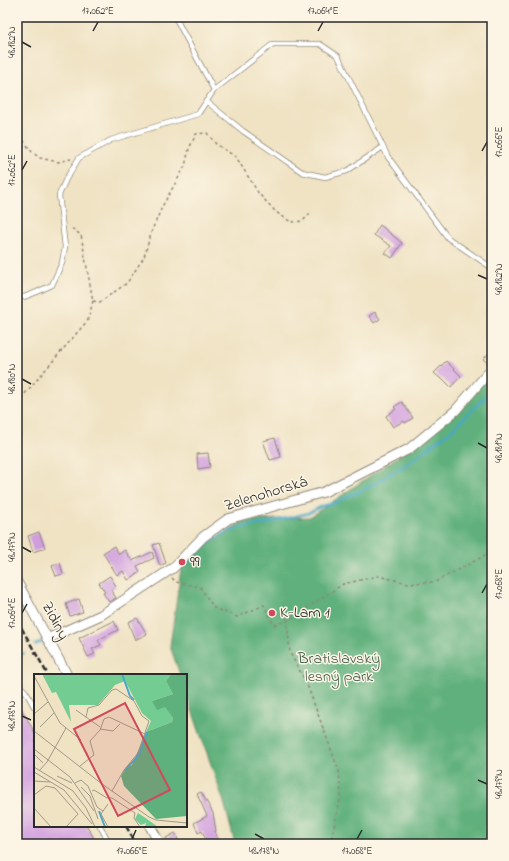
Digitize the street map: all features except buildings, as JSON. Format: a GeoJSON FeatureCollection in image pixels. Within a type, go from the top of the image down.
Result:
{"type":"FeatureCollection","features":[{"type":"Feature","properties":{"kind":"street","name":"Zelenohorská"},"geometry":{"type":"LineString","coordinates":[[47,639],[101,615],[167,572],[173,568],[203,537],[228,519],[324,492],[409,449],[455,411],[491,371]]}},
{"type":"Feature","properties":{"kind":"street","name":"Zidiny"},"geometry":{"type":"LineString","coordinates":[[17,582],[66,674]]}},
{"type":"Feature","properties":{"kind":"street"},"geometry":{"type":"LineString","coordinates":[[151,827],[160,844]]}},
{"type":"Feature","properties":{"kind":"lane"},"geometry":{"type":"LineString","coordinates":[[175,17],[214,90]]}},
{"type":"Feature","properties":{"kind":"lane"},"geometry":{"type":"LineString","coordinates":[[17,296],[24,297],[52,285],[62,263],[65,247],[59,194],[79,158],[111,140],[198,114],[214,90],[273,44],[320,44],[338,56],[388,157],[448,238],[492,268]]}},
{"type":"Feature","properties":{"kind":"lane"},"geometry":{"type":"LineString","coordinates":[[206,101],[243,131],[302,172],[325,177],[347,171],[383,147]]}},
{"type":"Feature","properties":{"kind":"lane"},"geometry":{"type":"LineString","coordinates":[[17,683],[26,692],[34,706]]}},
{"type":"Feature","properties":{"kind":"lane"},"geometry":{"type":"LineString","coordinates":[[101,827],[110,844]]}},
{"type":"Feature","properties":{"kind":"path"},"geometry":{"type":"LineString","coordinates":[[17,130],[32,152],[40,158],[58,162],[79,158]]}},
{"type":"Feature","properties":{"kind":"path"},"geometry":{"type":"LineString","coordinates":[[93,301],[100,302],[127,283],[144,257],[152,230],[160,211],[185,166],[189,149],[196,134],[207,133],[216,144],[236,157],[259,194],[276,212],[291,222],[303,221],[310,213]]}},
{"type":"Feature","properties":{"kind":"path"},"geometry":{"type":"LineString","coordinates":[[17,403],[88,320],[93,301],[81,234],[62,222]]}},
{"type":"Feature","properties":{"kind":"path"},"geometry":{"type":"LineString","coordinates":[[167,572],[176,582],[200,587],[214,608],[237,617],[264,605],[274,625],[287,621],[343,584],[378,576],[408,584],[435,582],[482,557],[492,550]]}},
{"type":"Feature","properties":{"kind":"path"},"geometry":{"type":"LineString","coordinates":[[287,621],[290,653],[306,682],[339,771],[341,796],[330,844]]}},
{"type":"Feature","properties":{"kind":"green space","name":"Bratislavský lesný park"},"geometry":{"type":"Polygon","coordinates":[[[492,372],[492,844],[235,844],[224,802],[187,696],[187,674],[180,674],[170,646],[182,562],[243,521],[310,517],[409,449],[492,372]]]}},
{"type":"Feature","properties":{"kind":"waterway"},"geometry":{"type":"LineString","coordinates":[[181,568],[208,543],[225,533],[240,528],[265,524],[309,513],[322,506],[337,502],[359,492],[383,479],[406,465],[455,427],[492,390]]}},
{"type":"Feature","properties":{"kind":"waterway"},"geometry":{"type":"LineString","coordinates":[[35,645],[44,641]]}},
{"type":"Feature","properties":{"kind":"waterway"},"geometry":{"type":"LineString","coordinates":[[17,657],[24,653]]}},
{"type":"Feature","properties":{"kind":"railway"},"geometry":{"type":"LineString","coordinates":[[17,620],[47,674]]}},
{"type":"Feature","properties":{"kind":"railway"},"geometry":{"type":"LineString","coordinates":[[127,827],[136,844]]}},
{"type":"Feature","properties":{"kind":"place","name":"99"},"geometry":{"type":"Point","coordinates":[182,562]}},
{"type":"Feature","properties":{"kind":"place","name":"K-Lam 1"},"geometry":{"type":"Point","coordinates":[272,613]}}]}
